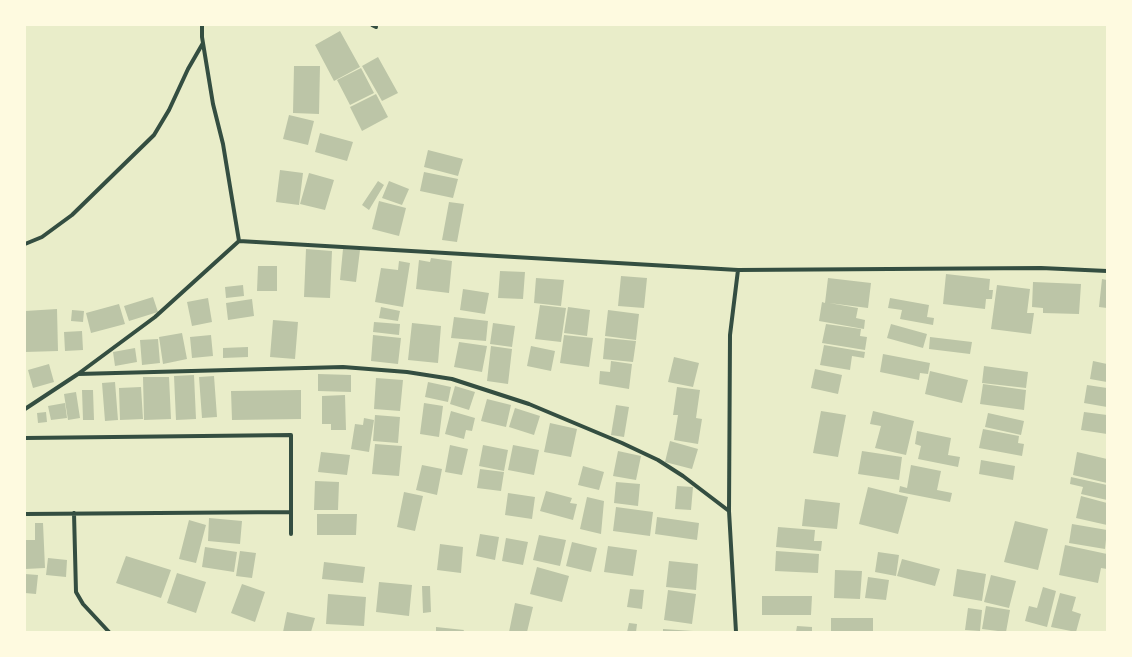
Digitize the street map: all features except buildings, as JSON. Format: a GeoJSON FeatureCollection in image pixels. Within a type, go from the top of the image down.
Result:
{"type":"FeatureCollection","features":[{"type":"Feature","properties":{"kind":"street"},"geometry":{"type":"LineString","coordinates":[[202,25],[203,43],[213,104],[223,144],[239,241]]}},
{"type":"Feature","properties":{"kind":"street"},"geometry":{"type":"LineString","coordinates":[[25,244],[42,237],[72,215],[154,135],[169,110],[188,69],[203,43]]}},
{"type":"Feature","properties":{"kind":"street"},"geometry":{"type":"LineString","coordinates":[[25,409],[78,374],[155,317],[239,241],[738,270],[1041,268],[1107,271]]}},
{"type":"Feature","properties":{"kind":"street"},"geometry":{"type":"LineString","coordinates":[[736,632],[729,511],[730,335],[738,270]]}},
{"type":"Feature","properties":{"kind":"street"},"geometry":{"type":"LineString","coordinates":[[78,374],[342,367],[407,372],[452,379],[529,404],[622,443],[658,460],[683,476],[729,511]]}},
{"type":"Feature","properties":{"kind":"street"},"geometry":{"type":"LineString","coordinates":[[25,438],[291,435],[291,534]]}},
{"type":"Feature","properties":{"kind":"street"},"geometry":{"type":"LineString","coordinates":[[25,514],[290,512]]}},
{"type":"Feature","properties":{"kind":"street"},"geometry":{"type":"LineString","coordinates":[[74,514],[76,592],[83,604],[109,632]]}}]}
